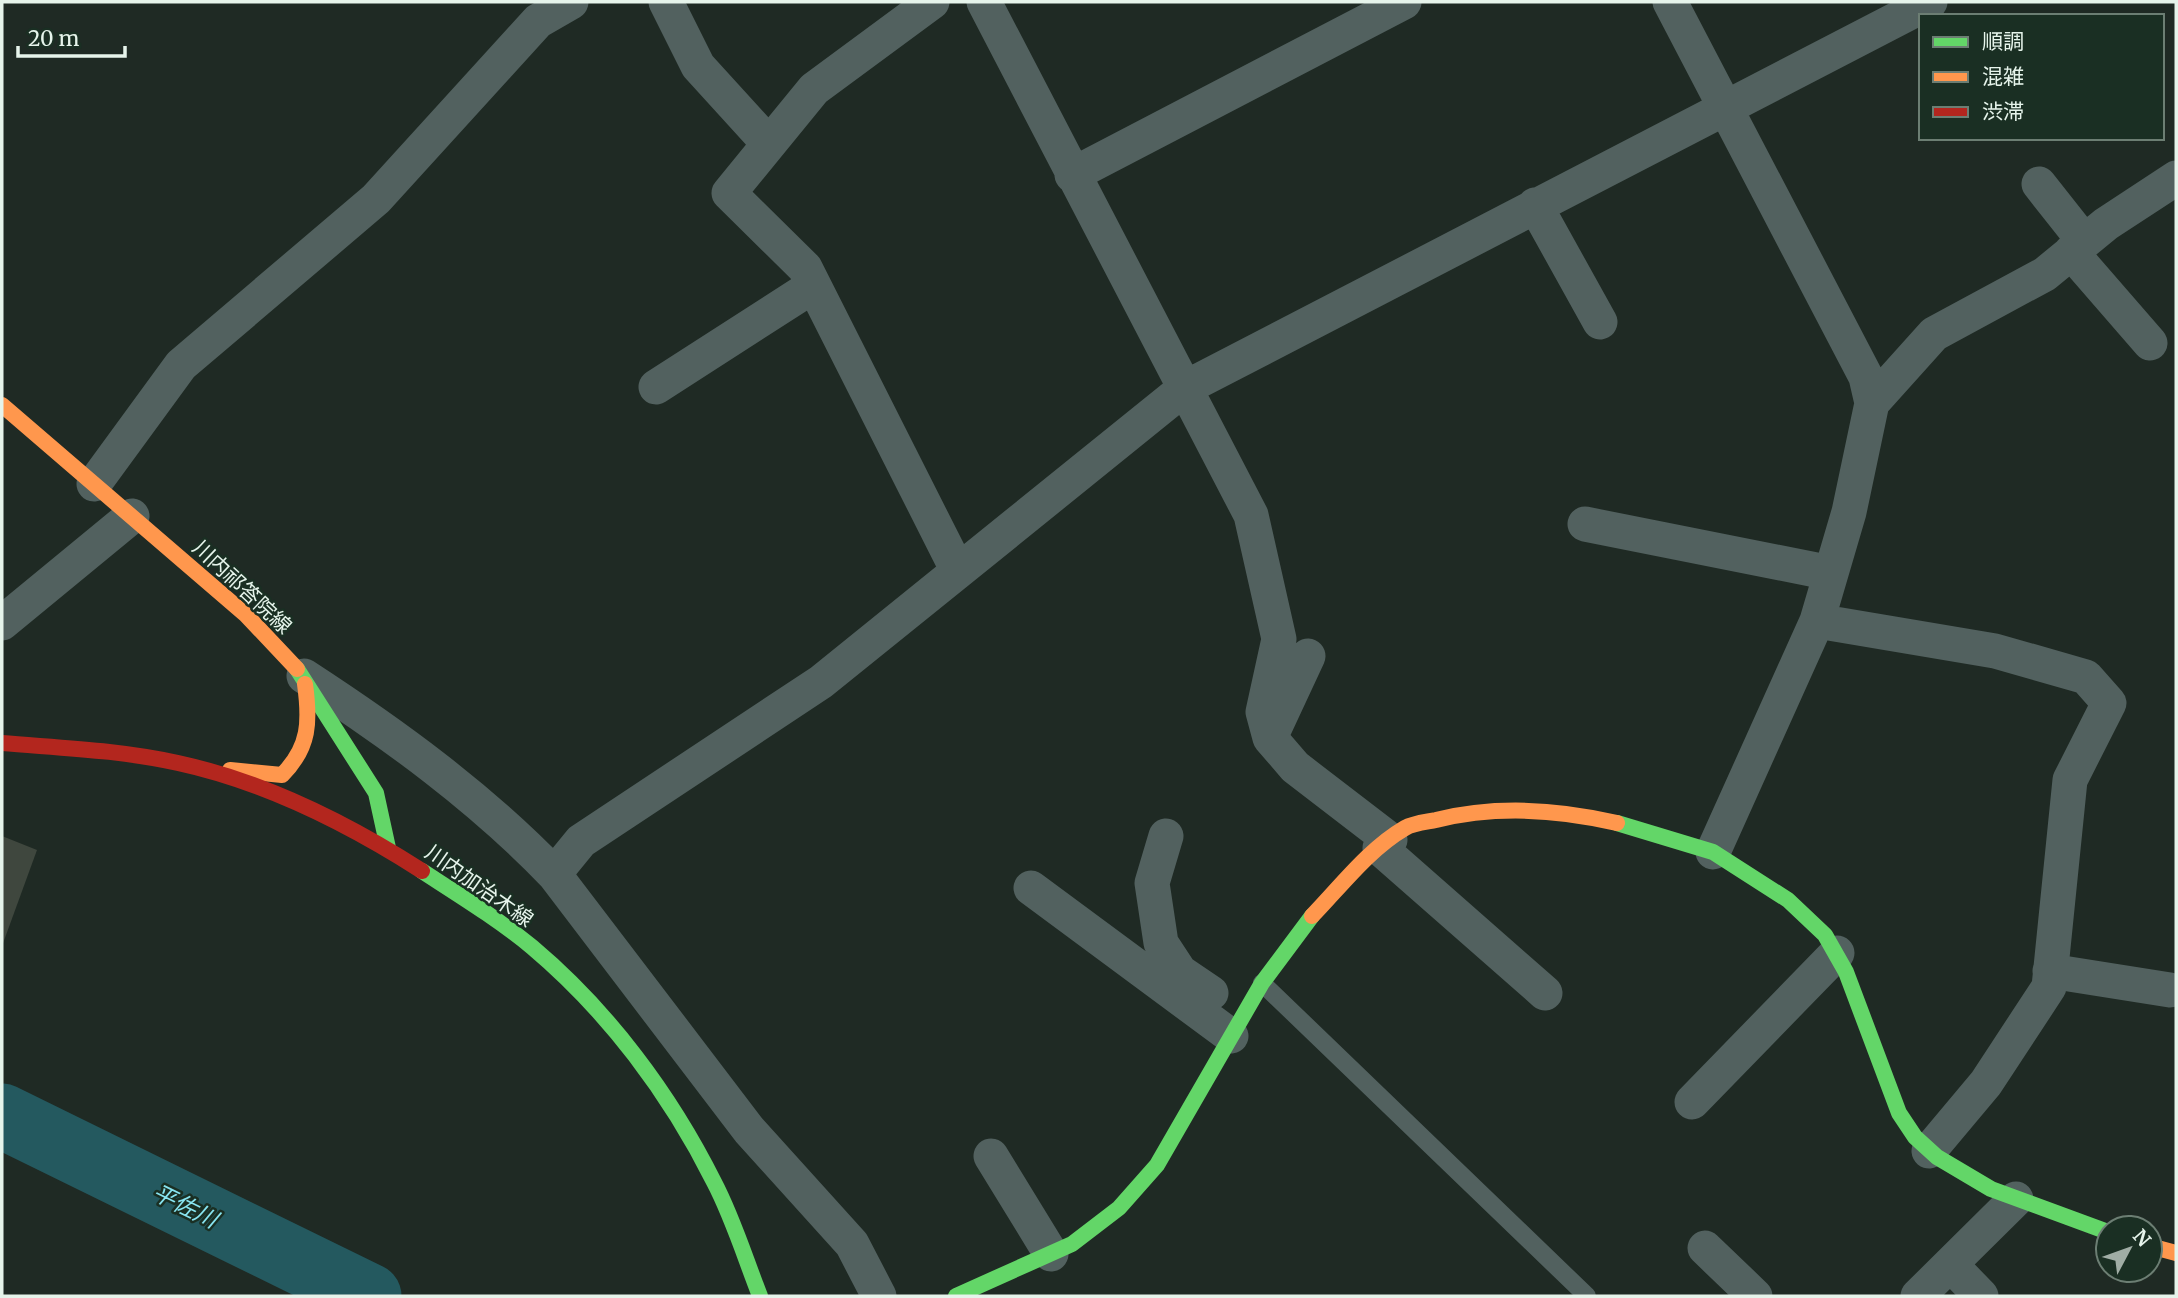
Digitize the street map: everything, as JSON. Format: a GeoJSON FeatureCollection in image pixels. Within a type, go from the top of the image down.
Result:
{"type":"FeatureCollection","features":[{"type":"Feature","properties":{"kind":"main road","name":"川内祁答院線"},"geometry":{"type":"LineString","coordinates":[[2,405],[246,615],[304,676],[376,793],[388,848]]}},
{"type":"Feature","properties":{"kind":"main road"},"geometry":{"type":"LineString","coordinates":[[200,768],[282,775],[300,759],[310,734],[304,676]]}},
{"type":"Feature","properties":{"kind":"main road","name":"川内加治木線"},"geometry":{"type":"LineString","coordinates":[[2,743],[129,753],[200,768],[277,791],[388,848],[481,910],[553,966],[610,1025],[668,1103],[716,1183],[760,1296]]}},
{"type":"Feature","properties":{"kind":"main road"},"geometry":{"type":"LineString","coordinates":[[956,1296],[1072,1244],[1119,1208],[1157,1165],[1262,983],[1307,921],[1385,844],[1407,827],[1467,812],[1544,811],[1615,822],[1713,852],[1787,900],[1825,935],[1838,953],[1899,1115],[1929,1151],[1966,1179],[2094,1227]]}},
{"type":"Feature","properties":{"kind":"street"},"geometry":{"type":"LineString","coordinates":[[94,484],[181,365],[376,199],[538,21],[571,2]]}},
{"type":"Feature","properties":{"kind":"street"},"geometry":{"type":"LineString","coordinates":[[666,2],[698,66],[769,144]]}},
{"type":"Feature","properties":{"kind":"street"},"geometry":{"type":"LineString","coordinates":[[932,2],[814,89],[729,194],[805,268],[958,571]]}},
{"type":"Feature","properties":{"kind":"street"},"geometry":{"type":"LineString","coordinates":[[984,2],[1251,515],[1279,639],[1263,712],[1270,738],[1295,766],[1385,844],[1545,993]]}},
{"type":"Feature","properties":{"kind":"street"},"geometry":{"type":"LineString","coordinates":[[1072,175],[1404,2]]}},
{"type":"Feature","properties":{"kind":"street"},"geometry":{"type":"LineString","coordinates":[[1670,2],[1866,377],[1872,402],[1849,512],[1817,621],[1713,852]]}},
{"type":"Feature","properties":{"kind":"street"},"geometry":{"type":"LineString","coordinates":[[554,874],[581,841],[821,682],[1185,387],[1723,106],[1930,2]]}},
{"type":"Feature","properties":{"kind":"street"},"geometry":{"type":"LineString","coordinates":[[1872,402],[1934,334],[2045,274],[2078,247],[2176,178]]}},
{"type":"Feature","properties":{"kind":"street"},"geometry":{"type":"LineString","coordinates":[[2039,184],[2078,247],[2150,343]]}},
{"type":"Feature","properties":{"kind":"street"},"geometry":{"type":"LineString","coordinates":[[1535,205],[1600,323]]}},
{"type":"Feature","properties":{"kind":"street"},"geometry":{"type":"LineString","coordinates":[[656,387],[813,286]]}},
{"type":"Feature","properties":{"kind":"street"},"geometry":{"type":"LineString","coordinates":[[2,623],[132,516]]}},
{"type":"Feature","properties":{"kind":"street"},"geometry":{"type":"LineString","coordinates":[[1585,524],[1831,573]]}},
{"type":"Feature","properties":{"kind":"street"},"geometry":{"type":"LineString","coordinates":[[1817,621],[1995,651],[2086,677],[2109,703],[2070,780],[2049,987],[1986,1083],[1929,1151]]}},
{"type":"Feature","properties":{"kind":"street"},"geometry":{"type":"LineString","coordinates":[[1270,738],[1308,656]]}},
{"type":"Feature","properties":{"kind":"street"},"geometry":{"type":"LineString","coordinates":[[304,676],[396,736],[521,840],[554,874],[750,1130],[852,1244],[879,1296]]}},
{"type":"Feature","properties":{"kind":"street"},"geometry":{"type":"LineString","coordinates":[[1166,836],[1152,883],[1161,943],[1180,972],[1237,1025]]}},
{"type":"Feature","properties":{"kind":"street"},"geometry":{"type":"LineString","coordinates":[[1031,888],[1237,1025]]}},
{"type":"Feature","properties":{"kind":"street"},"geometry":{"type":"LineString","coordinates":[[1692,1102],[1838,953]]}},
{"type":"Feature","properties":{"kind":"street"},"geometry":{"type":"LineString","coordinates":[[2050,971],[2170,990]]}},
{"type":"Feature","properties":{"kind":"street"},"geometry":{"type":"LineString","coordinates":[[991,1156],[1051,1254]]}},
{"type":"Feature","properties":{"kind":"street"},"geometry":{"type":"LineString","coordinates":[[1919,1296],[1952,1266],[2016,1199]]}},
{"type":"Feature","properties":{"kind":"street"},"geometry":{"type":"LineString","coordinates":[[1705,1248],[1755,1296]]}},
{"type":"Feature","properties":{"kind":"street"},"geometry":{"type":"LineString","coordinates":[[1952,1266],[1981,1296]]}},
{"type":"Feature","properties":{"kind":"lane"},"geometry":{"type":"LineString","coordinates":[[1262,983],[1587,1296]]}},
{"type":"Feature","properties":{"kind":"building"},"geometry":{"type":"Polygon","coordinates":[[[2,836],[37,850],[2,946],[2,836]]]}},
{"type":"Feature","properties":{"kind":"waterway","name":"平佐川"},"geometry":{"type":"LineString","coordinates":[[2,1116],[369,1296]]}},
{"type":"Feature","properties":{"kind":"traffic: fast"},"geometry":{"type":"LineString","coordinates":[[297,669],[376,793],[388,848]]}},
{"type":"Feature","properties":{"kind":"traffic: fast"},"geometry":{"type":"LineString","coordinates":[[1617,823],[1713,852],[1788,900],[1825,935],[1846,972],[1899,1113],[1915,1137],[1937,1157],[1991,1189],[2094,1227]]}},
{"type":"Feature","properties":{"kind":"traffic: fast"},"geometry":{"type":"LineString","coordinates":[[422,871],[532,947],[586,998],[635,1056],[697,1149],[721,1196],[760,1296]]}},
{"type":"Feature","properties":{"kind":"traffic: fast"},"geometry":{"type":"LineString","coordinates":[[956,1296],[1072,1244],[1119,1208],[1157,1165],[1262,983],[1312,916]]}},
{"type":"Feature","properties":{"kind":"traffic: slow"},"geometry":{"type":"LineString","coordinates":[[2,405],[246,615],[297,669]]}},
{"type":"Feature","properties":{"kind":"traffic: slow"},"geometry":{"type":"LineString","coordinates":[[230,770],[282,775],[291,765],[306,733],[305,684]]}},
{"type":"Feature","properties":{"kind":"traffic: slow"},"geometry":{"type":"LineString","coordinates":[[1312,916],[1379,846],[1412,825],[1459,815],[1504,811],[1549,812],[1617,823]]}},
{"type":"Feature","properties":{"kind":"traffic: slow"},"geometry":{"type":"LineString","coordinates":[[2164,1250],[2176,1253]]}},
{"type":"Feature","properties":{"kind":"traffic: jam"},"geometry":{"type":"LineString","coordinates":[[2,743],[134,755],[211,771],[305,806],[422,871]]}}]}
